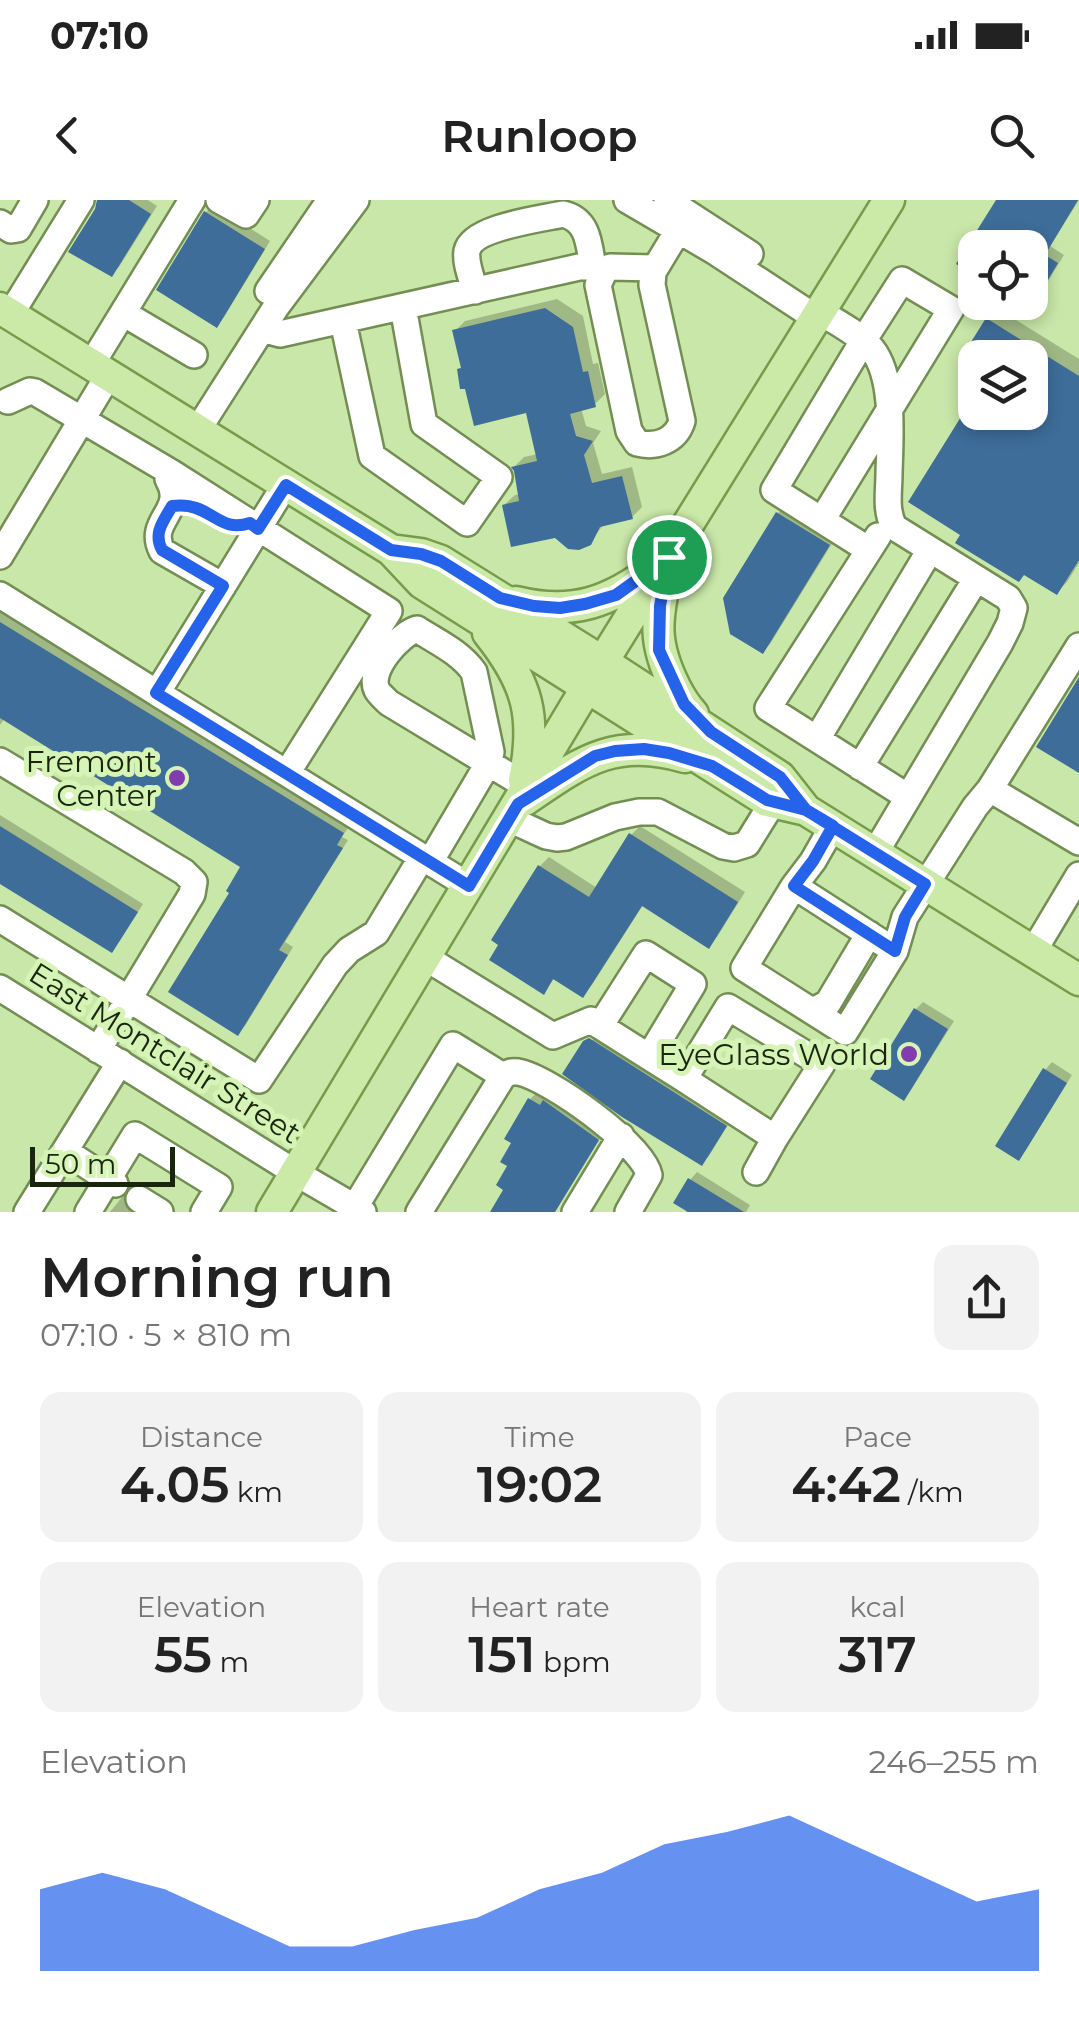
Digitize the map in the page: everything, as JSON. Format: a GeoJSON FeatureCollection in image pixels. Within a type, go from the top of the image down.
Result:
{"type":"FeatureCollection","features":[{"type":"Feature","properties":{"kind":"main road"},"geometry":{"type":"LineString","coordinates":[[272,1212],[595,674],[889,200]]}},
{"type":"Feature","properties":{"kind":"main road"},"geometry":{"type":"LineString","coordinates":[[5,312],[391,550],[422,583],[474,615],[711,732],[780,777],[806,810]]}},
{"type":"Feature","properties":{"kind":"main road"},"geometry":{"type":"LineString","coordinates":[[391,550],[441,561],[500,598],[712,766],[767,800],[806,810],[1079,980]]}},
{"type":"Feature","properties":{"kind":"main road"},"geometry":{"type":"LineString","coordinates":[[500,598],[560,608],[585,604],[616,595],[669,557]]}},
{"type":"Feature","properties":{"kind":"main road"},"geometry":{"type":"LineString","coordinates":[[669,557],[660,606],[659,650],[684,704],[711,732]]}},
{"type":"Feature","properties":{"kind":"main road"},"geometry":{"type":"LineString","coordinates":[[474,615],[510,661],[530,714],[531,745],[517,802]]}},
{"type":"Feature","properties":{"kind":"main road"},"geometry":{"type":"LineString","coordinates":[[517,802],[595,756],[615,751],[644,749],[712,766]]}},
{"type":"Feature","properties":{"kind":"street"},"geometry":{"type":"LineString","coordinates":[[0,223],[11,230],[18,229],[36,200]]}},
{"type":"Feature","properties":{"kind":"street"},"geometry":{"type":"LineString","coordinates":[[5,312],[81,200]]}},
{"type":"Feature","properties":{"kind":"street"},"geometry":{"type":"LineString","coordinates":[[0,556],[82,420],[123,312],[192,200]]}},
{"type":"Feature","properties":{"kind":"street"},"geometry":{"type":"LineString","coordinates":[[219,200],[246,215],[256,200]]}},
{"type":"Feature","properties":{"kind":"street"},"geometry":{"type":"LineString","coordinates":[[191,427],[283,268],[330,200]]}},
{"type":"Feature","properties":{"kind":"street"},"geometry":{"type":"LineString","coordinates":[[191,427],[356,200]]}},
{"type":"Feature","properties":{"kind":"street"},"geometry":{"type":"LineString","coordinates":[[627,200],[678,215],[863,340],[881,365],[886,386],[890,433],[888,510],[894,528],[1012,602],[1013,615],[1000,643],[875,852]]}},
{"type":"Feature","properties":{"kind":"street"},"geometry":{"type":"LineString","coordinates":[[475,292],[466,255],[469,244],[480,234],[563,214],[576,217],[585,228],[599,270],[598,285],[629,431],[636,443],[643,445],[673,439],[682,422],[652,285],[655,268],[678,215]]}},
{"type":"Feature","properties":{"kind":"street"},"geometry":{"type":"LineString","coordinates":[[262,328],[280,334],[579,268],[655,268]]}},
{"type":"Feature","properties":{"kind":"street"},"geometry":{"type":"LineString","coordinates":[[822,520],[951,309],[902,280],[774,490],[822,520],[870,550]]}},
{"type":"Feature","properties":{"kind":"street"},"geometry":{"type":"LineString","coordinates":[[343,321],[372,456],[467,523],[500,477],[424,424],[403,308]]}},
{"type":"Feature","properties":{"kind":"street"},"geometry":{"type":"LineString","coordinates":[[123,312],[194,355]]}},
{"type":"Feature","properties":{"kind":"street"},"geometry":{"type":"LineString","coordinates":[[0,919],[259,1080],[335,965],[349,950],[376,933],[489,762],[491,752],[474,672],[457,654],[35,392],[3,404]]}},
{"type":"Feature","properties":{"kind":"street"},"geometry":{"type":"LineString","coordinates":[[168,479],[175,491],[158,532],[162,550],[223,586]]}},
{"type":"Feature","properties":{"kind":"street"},"geometry":{"type":"LineString","coordinates":[[156,693],[223,586],[254,526],[286,485]]}},
{"type":"Feature","properties":{"kind":"street"},"geometry":{"type":"LineString","coordinates":[[172,506],[198,508],[237,527],[254,526]]}},
{"type":"Feature","properties":{"kind":"street"},"geometry":{"type":"LineString","coordinates":[[890,518],[768,708],[908,797]]}},
{"type":"Feature","properties":{"kind":"street"},"geometry":{"type":"LineString","coordinates":[[817,739],[930,550]]}},
{"type":"Feature","properties":{"kind":"street"},"geometry":{"type":"LineString","coordinates":[[860,766],[976,579]]}},
{"type":"Feature","properties":{"kind":"street"},"geometry":{"type":"LineString","coordinates":[[0,596],[469,886]]}},
{"type":"Feature","properties":{"kind":"street"},"geometry":{"type":"LineString","coordinates":[[287,773],[389,611]]}},
{"type":"Feature","properties":{"kind":"street"},"geometry":{"type":"LineString","coordinates":[[377,692],[375,680],[380,665],[398,640],[418,630]]}},
{"type":"Feature","properties":{"kind":"street"},"geometry":{"type":"LineString","coordinates":[[833,826],[744,968],[846,1032],[895,951],[905,917],[1079,646]]}},
{"type":"Feature","properties":{"kind":"street"},"geometry":{"type":"LineString","coordinates":[[348,675],[489,762],[546,836],[566,837],[615,817],[658,812],[722,846],[734,848],[748,844],[773,802]]}},
{"type":"Feature","properties":{"kind":"street"},"geometry":{"type":"LineString","coordinates":[[0,761],[184,872],[194,882],[192,894],[129,1000],[109,1056],[65,1151],[28,1212]]}},
{"type":"Feature","properties":{"kind":"street"},"geometry":{"type":"LineString","coordinates":[[990,789],[1079,842]]}},
{"type":"Feature","properties":{"kind":"street"},"geometry":{"type":"LineString","coordinates":[[1033,952],[1079,875]]}},
{"type":"Feature","properties":{"kind":"street"},"geometry":{"type":"LineString","coordinates":[[794,886],[895,951]]}},
{"type":"Feature","properties":{"kind":"street"},"geometry":{"type":"LineString","coordinates":[[813,1011],[828,1002],[869,934]]}},
{"type":"Feature","properties":{"kind":"street"},"geometry":{"type":"LineString","coordinates":[[600,1026],[646,954],[694,984],[649,1056]]}},
{"type":"Feature","properties":{"kind":"street"},"geometry":{"type":"LineString","coordinates":[[426,958],[553,1036],[591,1020],[775,1138]]}},
{"type":"Feature","properties":{"kind":"street","name":"East Montclair Street"},"geometry":{"type":"LineString","coordinates":[[0,988],[359,1210]]}},
{"type":"Feature","properties":{"kind":"street"},"geometry":{"type":"LineString","coordinates":[[684,1079],[728,1007],[822,1064],[756,1172]]}},
{"type":"Feature","properties":{"kind":"street"},"geometry":{"type":"LineString","coordinates":[[359,1210],[453,1045],[503,1076]]}},
{"type":"Feature","properties":{"kind":"street"},"geometry":{"type":"LineString","coordinates":[[419,1212],[503,1076],[515,1072],[575,1103],[621,1136],[648,1168],[649,1174],[628,1212]]}},
{"type":"Feature","properties":{"kind":"street"},"geometry":{"type":"LineString","coordinates":[[88,1212],[112,1182],[135,1135],[219,1188],[204,1212]]}},
{"type":"Feature","properties":{"kind":"street"},"geometry":{"type":"LineString","coordinates":[[575,1212],[621,1136]]}},
{"type":"Feature","properties":{"kind":"street"},"geometry":{"type":"LineString","coordinates":[[65,1151],[112,1182]]}},
{"type":"Feature","properties":{"kind":"building"},"geometry":{"type":"Polygon","coordinates":[[[97,200],[129,200],[151,214],[112,277],[68,252],[97,200]]]}},
{"type":"Feature","properties":{"kind":"building"},"geometry":{"type":"Polygon","coordinates":[[[996,200],[1078,200],[1048,250],[1048,230],[977,230],[996,200]]]}},
{"type":"Feature","properties":{"kind":"building"},"geometry":{"type":"Polygon","coordinates":[[[204,211],[265,249],[217,328],[156,290],[204,211]]]}},
{"type":"Feature","properties":{"kind":"building"},"geometry":{"type":"Polygon","coordinates":[[[1048,257],[1058,263],[1048,280],[1048,257]]]}},
{"type":"Feature","properties":{"kind":"building"},"geometry":{"type":"Polygon","coordinates":[[[545,308],[573,327],[583,372],[588,371],[596,407],[570,414],[576,436],[593,441],[584,455],[592,483],[622,476],[633,519],[600,527],[591,545],[579,550],[568,549],[555,538],[511,547],[502,505],[519,501],[511,467],[537,461],[526,413],[474,426],[457,369],[461,368],[452,330],[545,308]]]}},
{"type":"Feature","properties":{"kind":"building"},"geometry":{"type":"Polygon","coordinates":[[[985,320],[989,320],[1021,340],[972,340],[985,320]]]}},
{"type":"Feature","properties":{"kind":"building"},"geometry":{"type":"Polygon","coordinates":[[[1048,357],[1079,376],[1079,560],[1057,595],[1024,575],[1019,582],[955,543],[960,535],[908,502],[958,422],[958,430],[1048,430],[1048,357]]]}},
{"type":"Feature","properties":{"kind":"building"},"geometry":{"type":"Polygon","coordinates":[[[776,512],[830,545],[763,654],[730,634],[723,598],[776,512]]]}},
{"type":"Feature","properties":{"kind":"building","name":"Fremont Center"},"geometry":{"type":"Polygon","coordinates":[[[0,622],[344,833],[337,845],[343,848],[279,950],[288,955],[238,1036],[168,992],[229,893],[226,891],[240,867],[0,718],[0,622]]]}},
{"type":"Feature","properties":{"kind":"building"},"geometry":{"type":"Polygon","coordinates":[[[1079,677],[1079,773],[1036,747],[1079,677]]]}},
{"type":"Feature","properties":{"kind":"building"},"geometry":{"type":"Polygon","coordinates":[[[0,826],[138,912],[112,953],[0,884],[0,826]]]}},
{"type":"Feature","properties":{"kind":"building"},"geometry":{"type":"Polygon","coordinates":[[[629,833],[738,902],[709,949],[642,906],[583,998],[553,979],[544,995],[489,960],[498,945],[491,940],[538,865],[589,897],[629,833]]]}},
{"type":"Feature","properties":{"kind":"building","name":"EyeGlass World"},"geometry":{"type":"Polygon","coordinates":[[[914,1008],[948,1029],[904,1101],[870,1079],[914,1008]]]}},
{"type":"Feature","properties":{"kind":"building"},"geometry":{"type":"Polygon","coordinates":[[[589,1038],[727,1126],[702,1166],[562,1074],[589,1038]]]}},
{"type":"Feature","properties":{"kind":"building"},"geometry":{"type":"Polygon","coordinates":[[[1043,1068],[1067,1083],[1019,1161],[995,1146],[1043,1068]]]}},
{"type":"Feature","properties":{"kind":"building"},"geometry":{"type":"Polygon","coordinates":[[[528,1098],[540,1105],[543,1100],[599,1140],[555,1212],[490,1212],[503,1190],[496,1185],[507,1166],[500,1162],[511,1143],[504,1139],[528,1098]]]}},
{"type":"Feature","properties":{"kind":"building"},"geometry":{"type":"Polygon","coordinates":[[[688,1178],[744,1212],[688,1212],[673,1203],[688,1178]]]}},
{"type":"Feature","properties":{"kind":"place","name":"Fremont Center"},"geometry":{"type":"Point","coordinates":[177,778]}},
{"type":"Feature","properties":{"kind":"place","name":"EyeGlass World"},"geometry":{"type":"Point","coordinates":[909,1054]}},
{"type":"Feature","properties":{"kind":"route"},"geometry":{"type":"LineString","coordinates":[[669,557],[616,595],[560,608],[534,606],[500,598],[441,561],[391,550],[286,485],[258,529],[250,523],[237,527],[227,524],[188,505],[172,506],[158,532],[162,550],[223,586],[156,693],[469,886],[518,804],[595,756],[644,749],[712,766],[767,800],[806,810],[925,884],[905,917],[895,951],[794,886],[813,861],[833,826],[806,810],[780,777],[711,732],[684,704],[659,650],[660,606],[669,557]]}}]}
